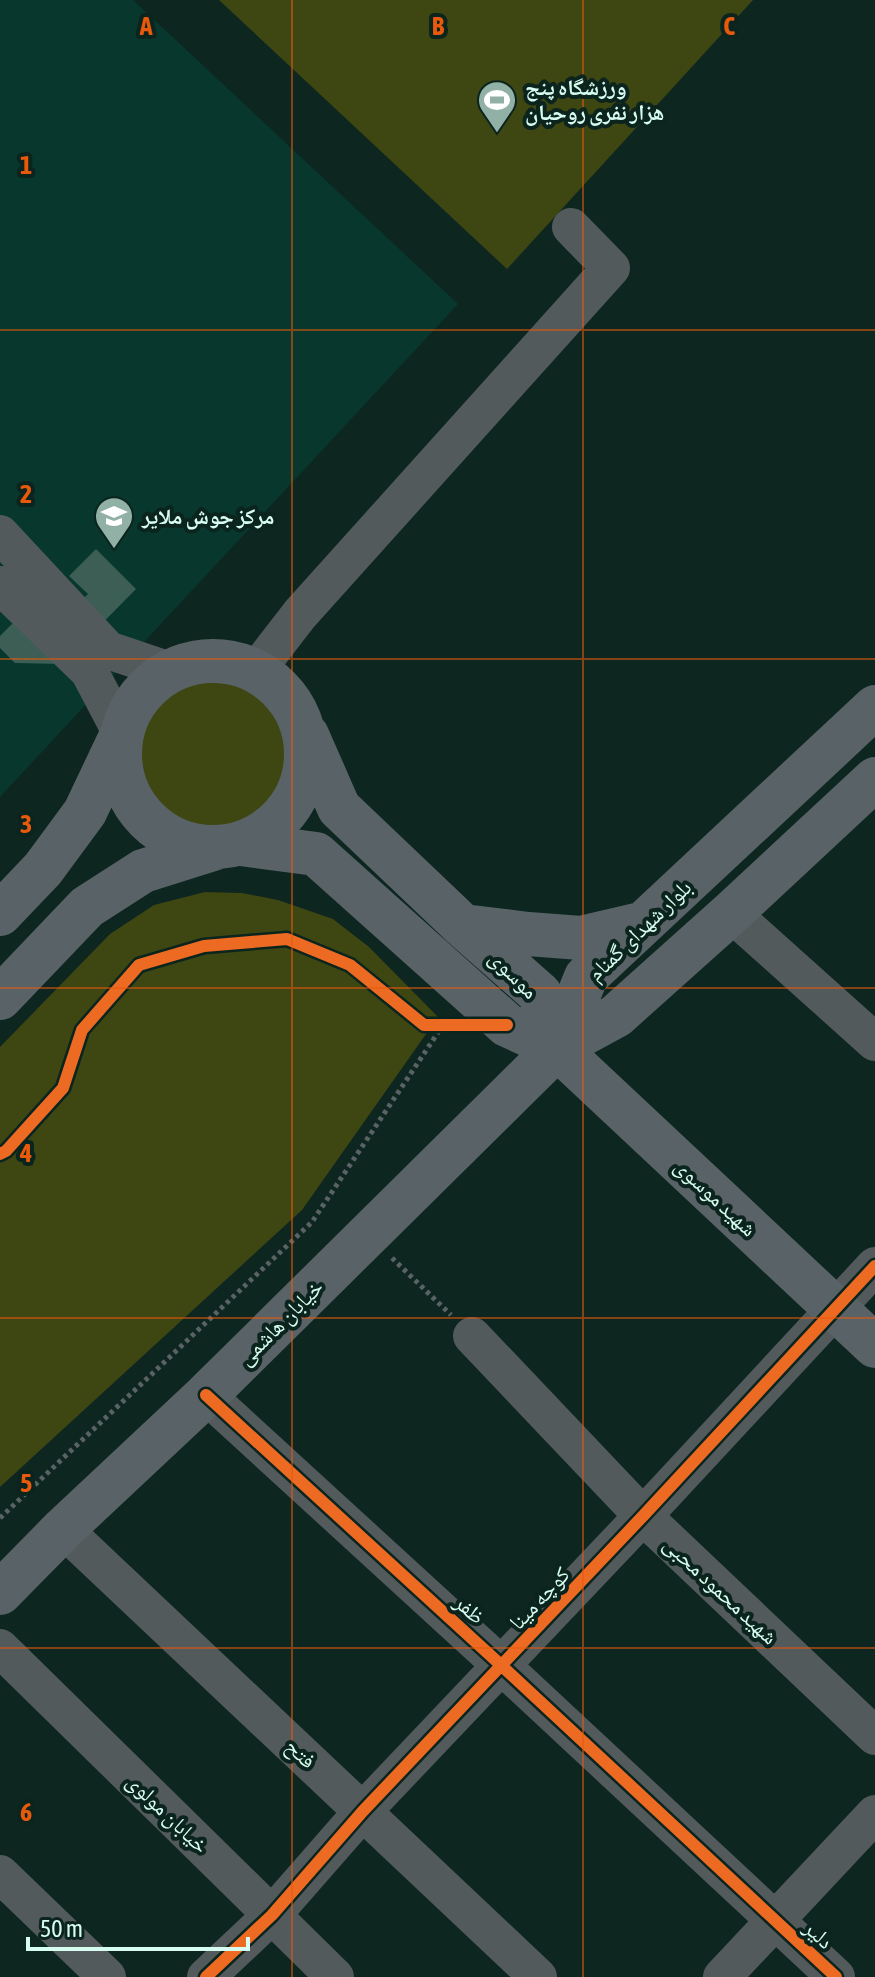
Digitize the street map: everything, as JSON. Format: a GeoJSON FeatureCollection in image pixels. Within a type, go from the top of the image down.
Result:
{"type":"FeatureCollection","features":[{"type":"Feature","properties":{"kind":"main road"},"geometry":{"type":"LineString","coordinates":[[0,914],[43,869],[85,812],[122,734],[128,714],[153,683],[170,671],[190,663],[213,660],[235,663],[256,671],[277,685],[292,704],[302,726],[307,750],[304,775],[296,798],[282,818],[263,833],[229,846],[143,871],[87,907],[0,998]]}},
{"type":"Feature","properties":{"kind":"main road","name":"بلوار شهدای گمنام"},"geometry":{"type":"LineString","coordinates":[[557,1048],[586,977],[875,707]]}},
{"type":"Feature","properties":{"kind":"main road","name":"موسوی"},"geometry":{"type":"LineString","coordinates":[[302,726],[339,808],[540,994],[557,1048]]}},
{"type":"Feature","properties":{"kind":"main road"},"geometry":{"type":"LineString","coordinates":[[122,734],[120,758],[124,782],[134,804],[150,823],[170,838],[193,845],[229,846]]}},
{"type":"Feature","properties":{"kind":"main road"},"geometry":{"type":"LineString","coordinates":[[557,1048],[616,1016],[875,779]]}},
{"type":"Feature","properties":{"kind":"main road","name":"موسوی"},"geometry":{"type":"LineString","coordinates":[[229,846],[316,854],[507,1025],[557,1048]]}},
{"type":"Feature","properties":{"kind":"main road"},"geometry":{"type":"LineString","coordinates":[[463,926],[581,938],[643,923]]}},
{"type":"Feature","properties":{"kind":"main road","name":"خیابان هاشمی"},"geometry":{"type":"LineString","coordinates":[[0,1593],[63,1529],[206,1395],[557,1048]]}},
{"type":"Feature","properties":{"kind":"main road","name":"شهید موسوی"},"geometry":{"type":"LineString","coordinates":[[557,1048],[875,1346]]}},
{"type":"Feature","properties":{"kind":"street"},"geometry":{"type":"LineString","coordinates":[[256,671],[300,614],[611,268],[571,227]]}},
{"type":"Feature","properties":{"kind":"street"},"geometry":{"type":"LineString","coordinates":[[0,534],[108,650],[170,671]]}},
{"type":"Feature","properties":{"kind":"street"},"geometry":{"type":"LineString","coordinates":[[0,585],[89,671],[122,734]]}},
{"type":"Feature","properties":{"kind":"street"},"geometry":{"type":"LineString","coordinates":[[731,913],[875,1042]]}},
{"type":"Feature","properties":{"kind":"street","name":"کوچه مینا"},"geometry":{"type":"LineString","coordinates":[[206,1977],[272,1915],[363,1811],[875,1266]]}},
{"type":"Feature","properties":{"kind":"street","name":"شهید محمود محبی"},"geometry":{"type":"LineString","coordinates":[[472,1336],[643,1516],[875,1736]]}},
{"type":"Feature","properties":{"kind":"street","name":"ظفر"},"geometry":{"type":"LineString","coordinates":[[206,1395],[775,1921]]}},
{"type":"Feature","properties":{"kind":"street","name":"فتح"},"geometry":{"type":"LineString","coordinates":[[63,1529],[538,1977]]}},
{"type":"Feature","properties":{"kind":"street","name":"خیابان مولوی"},"geometry":{"type":"LineString","coordinates":[[0,1648],[335,1977]]}},
{"type":"Feature","properties":{"kind":"street"},"geometry":{"type":"LineString","coordinates":[[722,1977],[875,1814]]}},
{"type":"Feature","properties":{"kind":"street"},"geometry":{"type":"LineString","coordinates":[[0,1874],[107,1977]]}},
{"type":"Feature","properties":{"kind":"street","name":"دلیر"},"geometry":{"type":"LineString","coordinates":[[775,1921],[836,1977]]}},
{"type":"Feature","properties":{"kind":"path"},"geometry":{"type":"LineString","coordinates":[[424,1025],[507,1025]]}},
{"type":"Feature","properties":{"kind":"path"},"geometry":{"type":"LineString","coordinates":[[0,1518],[312,1222],[443,1025]]}},
{"type":"Feature","properties":{"kind":"path"},"geometry":{"type":"LineString","coordinates":[[368,1234],[472,1336]]}},
{"type":"Feature","properties":{"kind":"shaded area","name":"مرکز جوش ملایر"},"geometry":{"type":"Polygon","coordinates":[[[0,0],[133,0],[458,304],[0,797],[0,0]]]}},
{"type":"Feature","properties":{"kind":"green space","name":"ورزشگاه پنج هزار نفری روحیان"},"geometry":{"type":"Polygon","coordinates":[[[219,0],[753,0],[507,269],[219,0]]]}},
{"type":"Feature","properties":{"kind":"green space"},"geometry":{"type":"Polygon","coordinates":[[[214,677],[243,683],[268,700],[285,725],[291,754],[285,783],[268,808],[243,825],[214,831],[185,825],[160,808],[143,783],[137,754],[143,725],[160,700],[185,683],[214,677]]]}},
{"type":"Feature","properties":{"kind":"green space"},"geometry":{"type":"Polygon","coordinates":[[[205,892],[242,893],[278,900],[333,919],[369,947],[438,1017],[302,1210],[0,1487],[0,1047],[110,934],[154,905],[205,892]]]}},
{"type":"Feature","properties":{"kind":"building"},"geometry":{"type":"Polygon","coordinates":[[[96,549],[136,589],[62,664],[15,663],[0,648],[0,636],[23,613],[46,636],[88,594],[69,576],[96,549]]]}},
{"type":"Feature","properties":{"kind":"cycle path"},"geometry":{"type":"LineString","coordinates":[[0,1154],[63,1088],[82,1030],[139,965],[204,946],[287,939],[350,965],[424,1025],[507,1025]]}},
{"type":"Feature","properties":{"kind":"cycle path"},"geometry":{"type":"LineString","coordinates":[[206,1977],[272,1915],[363,1811],[875,1266]]}},
{"type":"Feature","properties":{"kind":"cycle path"},"geometry":{"type":"LineString","coordinates":[[206,1395],[836,1977]]}},
{"type":"Feature","properties":{"kind":"place","name":"ورزشگاه پنج هزار نفری روحیان"},"geometry":{"type":"Point","coordinates":[497,134]}},
{"type":"Feature","properties":{"kind":"place","name":"مرکز جوش ملایر"},"geometry":{"type":"Point","coordinates":[114,550]}}]}
